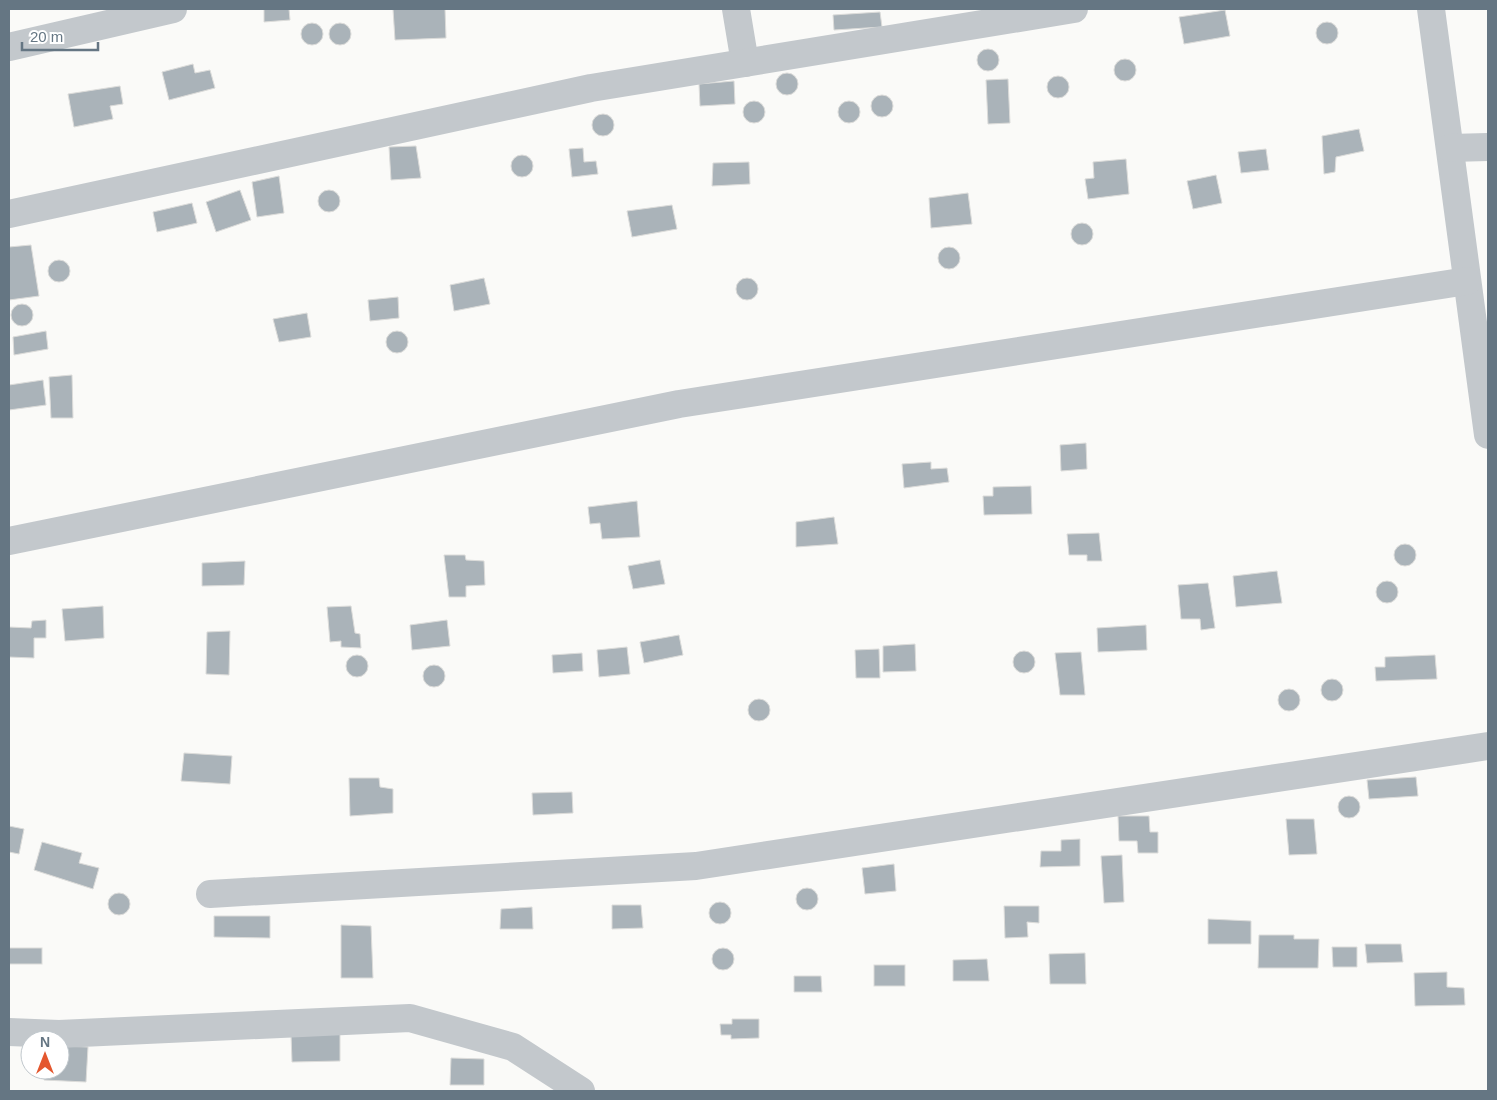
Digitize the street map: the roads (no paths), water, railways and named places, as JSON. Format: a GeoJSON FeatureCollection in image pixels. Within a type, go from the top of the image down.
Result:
{"type":"FeatureCollection","features":[{"type":"Feature","properties":{"kind":"street"},"geometry":{"type":"LineString","coordinates":[[9,47],[173,9]]}},
{"type":"Feature","properties":{"kind":"street"},"geometry":{"type":"LineString","coordinates":[[736,9],[745,63]]}},
{"type":"Feature","properties":{"kind":"street"},"geometry":{"type":"LineString","coordinates":[[9,214],[591,88],[1074,9]]}},
{"type":"Feature","properties":{"kind":"street"},"geometry":{"type":"LineString","coordinates":[[1432,9],[1467,281],[1482,342],[1488,435]]}},
{"type":"Feature","properties":{"kind":"street"},"geometry":{"type":"LineString","coordinates":[[1450,148],[1488,146]]}},
{"type":"Feature","properties":{"kind":"street"},"geometry":{"type":"LineString","coordinates":[[9,541],[678,404],[1467,281]]}},
{"type":"Feature","properties":{"kind":"street"},"geometry":{"type":"LineString","coordinates":[[210,894],[696,866],[1488,746]]}},
{"type":"Feature","properties":{"kind":"street"},"geometry":{"type":"LineString","coordinates":[[9,1032],[59,1034],[410,1018],[513,1047],[582,1091]]}}]}
